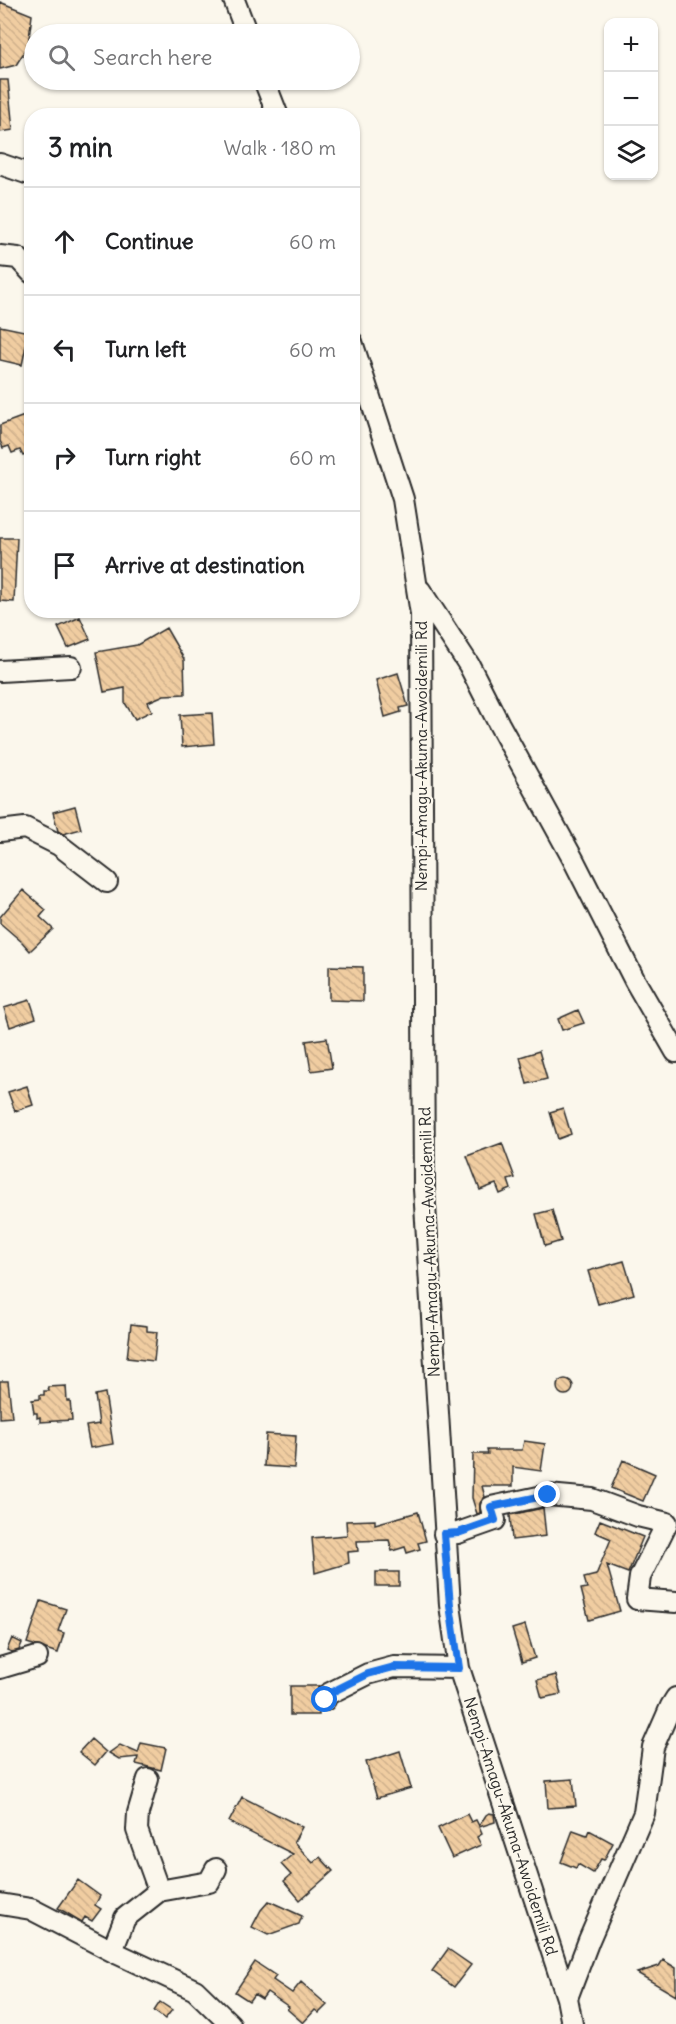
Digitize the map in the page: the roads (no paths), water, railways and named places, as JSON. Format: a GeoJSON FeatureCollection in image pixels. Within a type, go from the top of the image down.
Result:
{"type":"FeatureCollection","features":[{"type":"Feature","properties":{"kind":"street"},"geometry":{"type":"LineString","coordinates":[[234,0],[243,24]]}},
{"type":"Feature","properties":{"kind":"street"},"geometry":{"type":"LineString","coordinates":[[268,90],[275,108]]}},
{"type":"Feature","properties":{"kind":"street"},"geometry":{"type":"LineString","coordinates":[[0,164],[24,172]]}},
{"type":"Feature","properties":{"kind":"street"},"geometry":{"type":"LineString","coordinates":[[0,256],[18,258],[24,264]]}},
{"type":"Feature","properties":{"kind":"street","name":"Nempi-Amagu-Akuma-Awoidemili Rd"},"geometry":{"type":"LineString","coordinates":[[360,367],[403,499],[421,614],[424,1189],[450,1605],[459,1668],[567,1998],[572,2024]]}},
{"type":"Feature","properties":{"kind":"street"},"geometry":{"type":"LineString","coordinates":[[416,584],[469,665],[573,859],[635,981],[676,1052]]}},
{"type":"Feature","properties":{"kind":"street"},"geometry":{"type":"LineString","coordinates":[[0,671],[71,667]]}},
{"type":"Feature","properties":{"kind":"street"},"geometry":{"type":"LineString","coordinates":[[0,831],[25,828],[59,845],[107,882]]}},
{"type":"Feature","properties":{"kind":"street"},"geometry":{"type":"LineString","coordinates":[[444,1534],[458,1533],[495,1520],[491,1507],[548,1495],[592,1499],[638,1516],[667,1523],[640,1577],[637,1599],[676,1602]]}},
{"type":"Feature","properties":{"kind":"street"},"geometry":{"type":"LineString","coordinates":[[0,1668],[37,1657]]}},
{"type":"Feature","properties":{"kind":"street"},"geometry":{"type":"LineString","coordinates":[[325,1700],[328,1694],[368,1674],[394,1667],[459,1668]]}},
{"type":"Feature","properties":{"kind":"street"},"geometry":{"type":"LineString","coordinates":[[567,1998],[589,1940],[644,1813],[653,1747],[676,1698]]}},
{"type":"Feature","properties":{"kind":"street"},"geometry":{"type":"LineString","coordinates":[[148,1779],[138,1813],[137,1830],[159,1891]]}},
{"type":"Feature","properties":{"kind":"street"},"geometry":{"type":"LineString","coordinates":[[112,1951],[125,1918],[159,1891],[209,1882],[216,1869]]}},
{"type":"Feature","properties":{"kind":"street"},"geometry":{"type":"LineString","coordinates":[[0,1904],[32,1909],[112,1951],[195,1990],[230,2024]]}}]}
